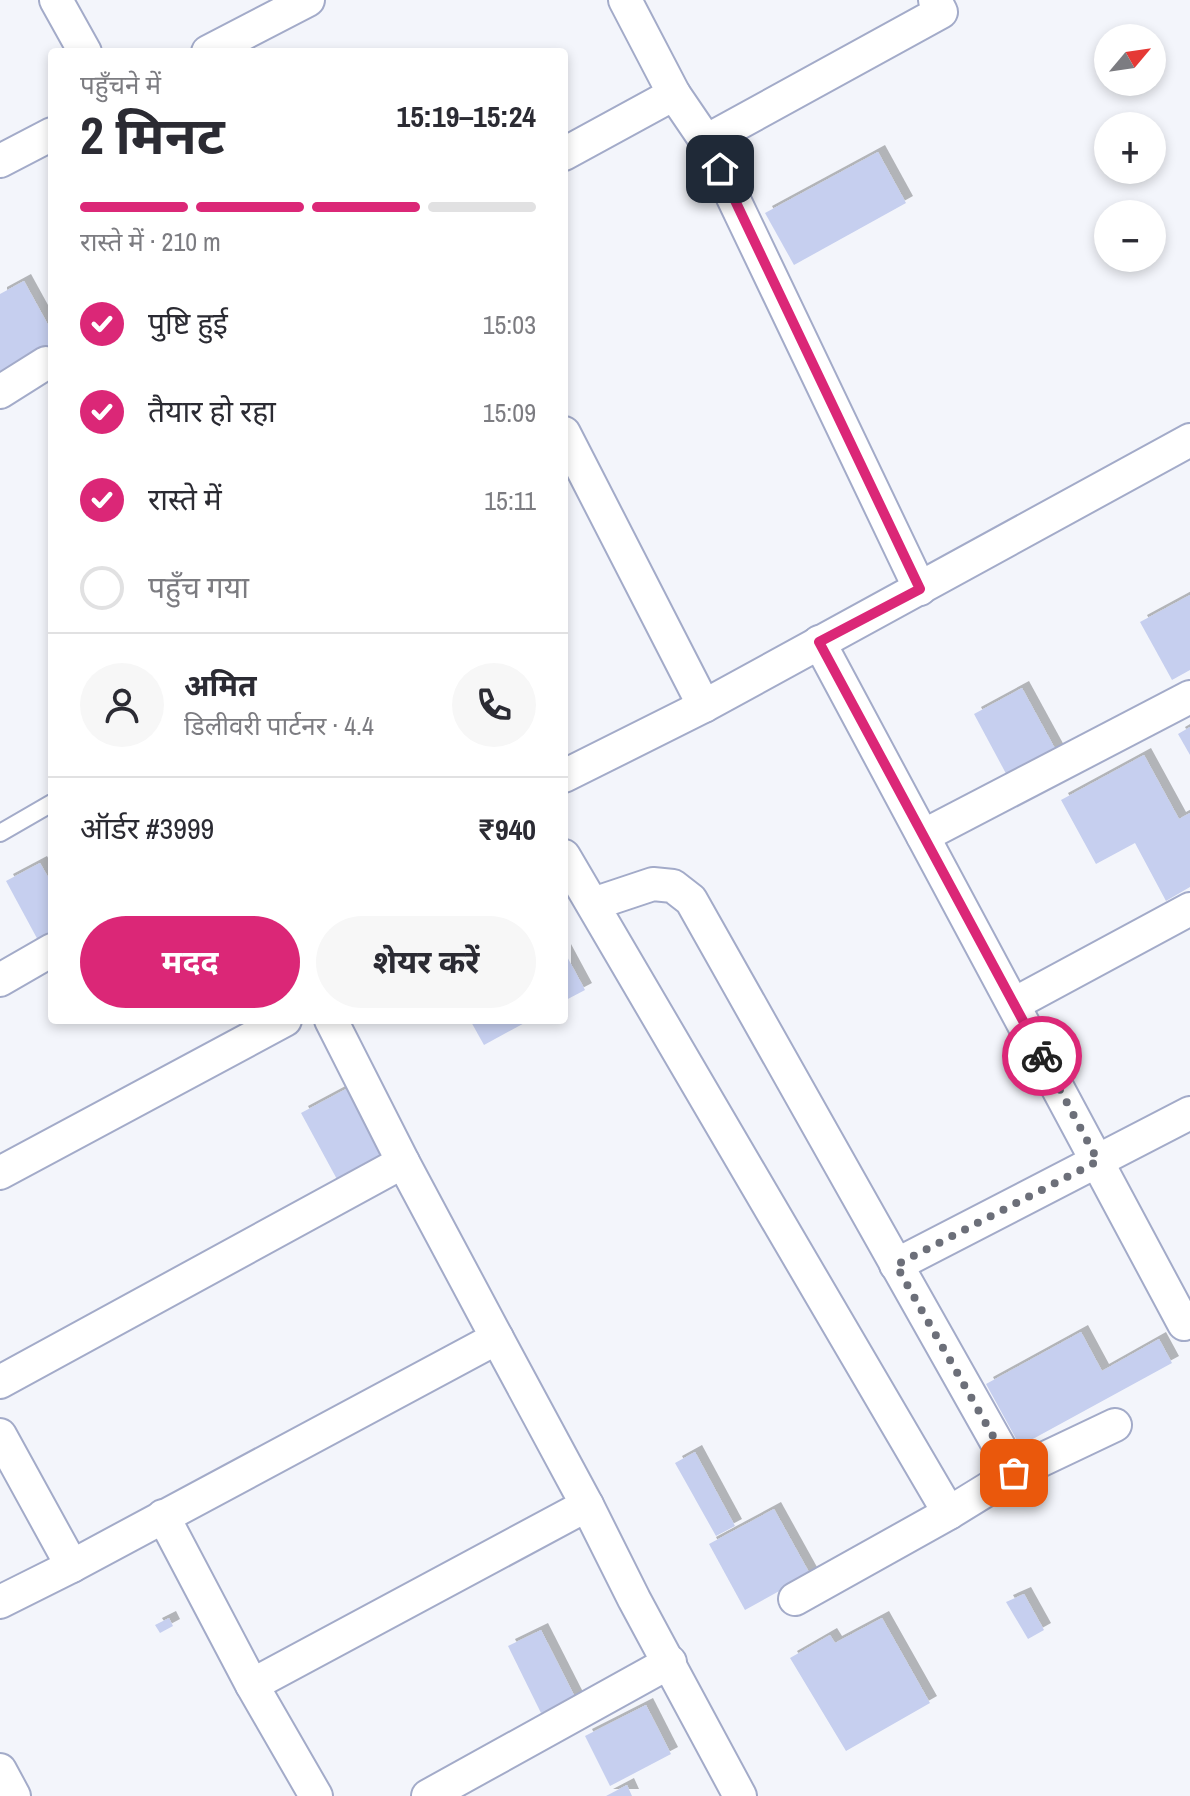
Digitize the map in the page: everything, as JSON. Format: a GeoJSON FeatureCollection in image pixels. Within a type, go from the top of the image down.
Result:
{"type":"FeatureCollection","features":[{"type":"Feature","properties":{"kind":"street"},"geometry":{"type":"LineString","coordinates":[[56,0],[83,48]]}},
{"type":"Feature","properties":{"kind":"street"},"geometry":{"type":"LineString","coordinates":[[216,48],[308,0]]}},
{"type":"Feature","properties":{"kind":"street"},"geometry":{"type":"LineString","coordinates":[[625,0],[674,94],[706,141],[920,589]]}},
{"type":"Feature","properties":{"kind":"street"},"geometry":{"type":"LineString","coordinates":[[706,141],[946,4]]}},
{"type":"Feature","properties":{"kind":"street"},"geometry":{"type":"LineString","coordinates":[[568,152],[674,94]]}},
{"type":"Feature","properties":{"kind":"street"},"geometry":{"type":"LineString","coordinates":[[0,161],[48,136]]}},
{"type":"Feature","properties":{"kind":"street"},"geometry":{"type":"LineString","coordinates":[[0,392],[46,363]]}},
{"type":"Feature","properties":{"kind":"street"},"geometry":{"type":"LineString","coordinates":[[568,774],[704,706],[1190,440]]}},
{"type":"Feature","properties":{"kind":"street"},"geometry":{"type":"LineString","coordinates":[[568,441],[704,706]]}},
{"type":"Feature","properties":{"kind":"street"},"geometry":{"type":"LineString","coordinates":[[819,642],[1188,1327]]}},
{"type":"Feature","properties":{"kind":"street"},"geometry":{"type":"LineString","coordinates":[[923,836],[1190,697]]}},
{"type":"Feature","properties":{"kind":"street"},"geometry":{"type":"LineString","coordinates":[[568,863],[949,1513]]}},
{"type":"Feature","properties":{"kind":"street"},"geometry":{"type":"LineString","coordinates":[[593,904],[653,884],[673,886],[691,900],[1014,1473]]}},
{"type":"Feature","properties":{"kind":"street"},"geometry":{"type":"LineString","coordinates":[[1014,1004],[1190,909]]}},
{"type":"Feature","properties":{"kind":"street"},"geometry":{"type":"LineString","coordinates":[[0,980],[48,952]]}},
{"type":"Feature","properties":{"kind":"street"},"geometry":{"type":"LineString","coordinates":[[0,1173],[278,1024]]}},
{"type":"Feature","properties":{"kind":"street"},"geometry":{"type":"LineString","coordinates":[[333,1024],[403,1162],[740,1796]]}},
{"type":"Feature","properties":{"kind":"street"},"geometry":{"type":"LineString","coordinates":[[896,1265],[1190,1113]]}},
{"type":"Feature","properties":{"kind":"street"},"geometry":{"type":"LineString","coordinates":[[0,1382],[403,1162]]}},
{"type":"Feature","properties":{"kind":"street"},"geometry":{"type":"LineString","coordinates":[[0,1602],[497,1338]]}},
{"type":"Feature","properties":{"kind":"street"},"geometry":{"type":"LineString","coordinates":[[795,1599],[1014,1473],[1115,1425]]}},
{"type":"Feature","properties":{"kind":"street"},"geometry":{"type":"LineString","coordinates":[[0,1435],[72,1566]]}},
{"type":"Feature","properties":{"kind":"street"},"geometry":{"type":"LineString","coordinates":[[252,1685],[587,1505]]}},
{"type":"Feature","properties":{"kind":"street"},"geometry":{"type":"LineString","coordinates":[[163,1516],[252,1685],[316,1796]]}},
{"type":"Feature","properties":{"kind":"street"},"geometry":{"type":"LineString","coordinates":[[428,1796],[670,1662]]}},
{"type":"Feature","properties":{"kind":"street"},"geometry":{"type":"LineString","coordinates":[[0,1770],[14,1796]]}},
{"type":"Feature","properties":{"kind":"lane"},"geometry":{"type":"LineString","coordinates":[[0,833],[48,805]]}},
{"type":"Feature","properties":{"kind":"building"},"geometry":{"type":"Polygon","coordinates":[[[878,152],[906,203],[794,265],[765,213],[878,152]]]}},
{"type":"Feature","properties":{"kind":"building"},"geometry":{"type":"Polygon","coordinates":[[[24,281],[48,325],[48,351],[0,377],[0,294],[24,281]]]}},
{"type":"Feature","properties":{"kind":"building"},"geometry":{"type":"Polygon","coordinates":[[[1190,595],[1190,670],[1172,680],[1140,622],[1190,595]]]}},
{"type":"Feature","properties":{"kind":"building"},"geometry":{"type":"Polygon","coordinates":[[[1022,688],[1058,754],[1010,781],[974,714],[1022,688]]]}},
{"type":"Feature","properties":{"kind":"building"},"geometry":{"type":"Polygon","coordinates":[[[1190,727],[1190,755],[1178,734],[1190,727]]]}},
{"type":"Feature","properties":{"kind":"building"},"geometry":{"type":"Polygon","coordinates":[[[1144,755],[1179,819],[1190,813],[1190,887],[1166,901],[1135,843],[1096,864],[1061,800],[1144,755]]]}},
{"type":"Feature","properties":{"kind":"building"},"geometry":{"type":"Polygon","coordinates":[[[40,863],[48,877],[48,937],[39,942],[6,881],[40,863]]]}},
{"type":"Feature","properties":{"kind":"building"},"geometry":{"type":"Polygon","coordinates":[[[568,958],[585,990],[568,999],[568,958]]]}},
{"type":"Feature","properties":{"kind":"building"},"geometry":{"type":"Polygon","coordinates":[[[472,1024],[523,1024],[484,1045],[472,1024]]]}},
{"type":"Feature","properties":{"kind":"building"},"geometry":{"type":"Polygon","coordinates":[[[346,1089],[385,1159],[339,1183],[301,1113],[346,1089]]]}},
{"type":"Feature","properties":{"kind":"building"},"geometry":{"type":"Polygon","coordinates":[[[1081,1332],[1102,1371],[1159,1339],[1172,1363],[1020,1446],[986,1384],[1081,1332]]]}},
{"type":"Feature","properties":{"kind":"building"},"geometry":{"type":"Polygon","coordinates":[[[695,1452],[735,1526],[716,1536],[675,1463],[695,1452]]]}},
{"type":"Feature","properties":{"kind":"building"},"geometry":{"type":"Polygon","coordinates":[[[774,1509],[810,1574],[745,1610],[709,1544],[774,1509]]]}},
{"type":"Feature","properties":{"kind":"building"},"geometry":{"type":"Polygon","coordinates":[[[1024,1594],[1044,1630],[1028,1639],[1006,1602],[1024,1594]]]}},
{"type":"Feature","properties":{"kind":"building"},"geometry":{"type":"Polygon","coordinates":[[[169,1618],[173,1626],[160,1633],[155,1625],[169,1618]]]}},
{"type":"Feature","properties":{"kind":"building"},"geometry":{"type":"Polygon","coordinates":[[[882,1618],[930,1703],[846,1751],[790,1658],[830,1635],[835,1643],[882,1618]]]}},
{"type":"Feature","properties":{"kind":"building"},"geometry":{"type":"Polygon","coordinates":[[[541,1630],[576,1699],[541,1713],[508,1646],[541,1630]]]}},
{"type":"Feature","properties":{"kind":"building"},"geometry":{"type":"Polygon","coordinates":[[[646,1705],[671,1754],[610,1786],[585,1736],[646,1705]]]}},
{"type":"Feature","properties":{"kind":"building"},"geometry":{"type":"Polygon","coordinates":[[[627,1785],[632,1796],[606,1796],[627,1785]]]}},
{"type":"Feature","properties":{"kind":"way so far"},"geometry":{"type":"LineString","coordinates":[[1014,1473],[896,1265],[1098,1161],[1042,1056]]}},
{"type":"Feature","properties":{"kind":"route"},"geometry":{"type":"LineString","coordinates":[[720,169],[920,589],[819,642],[1042,1056]]}}]}
